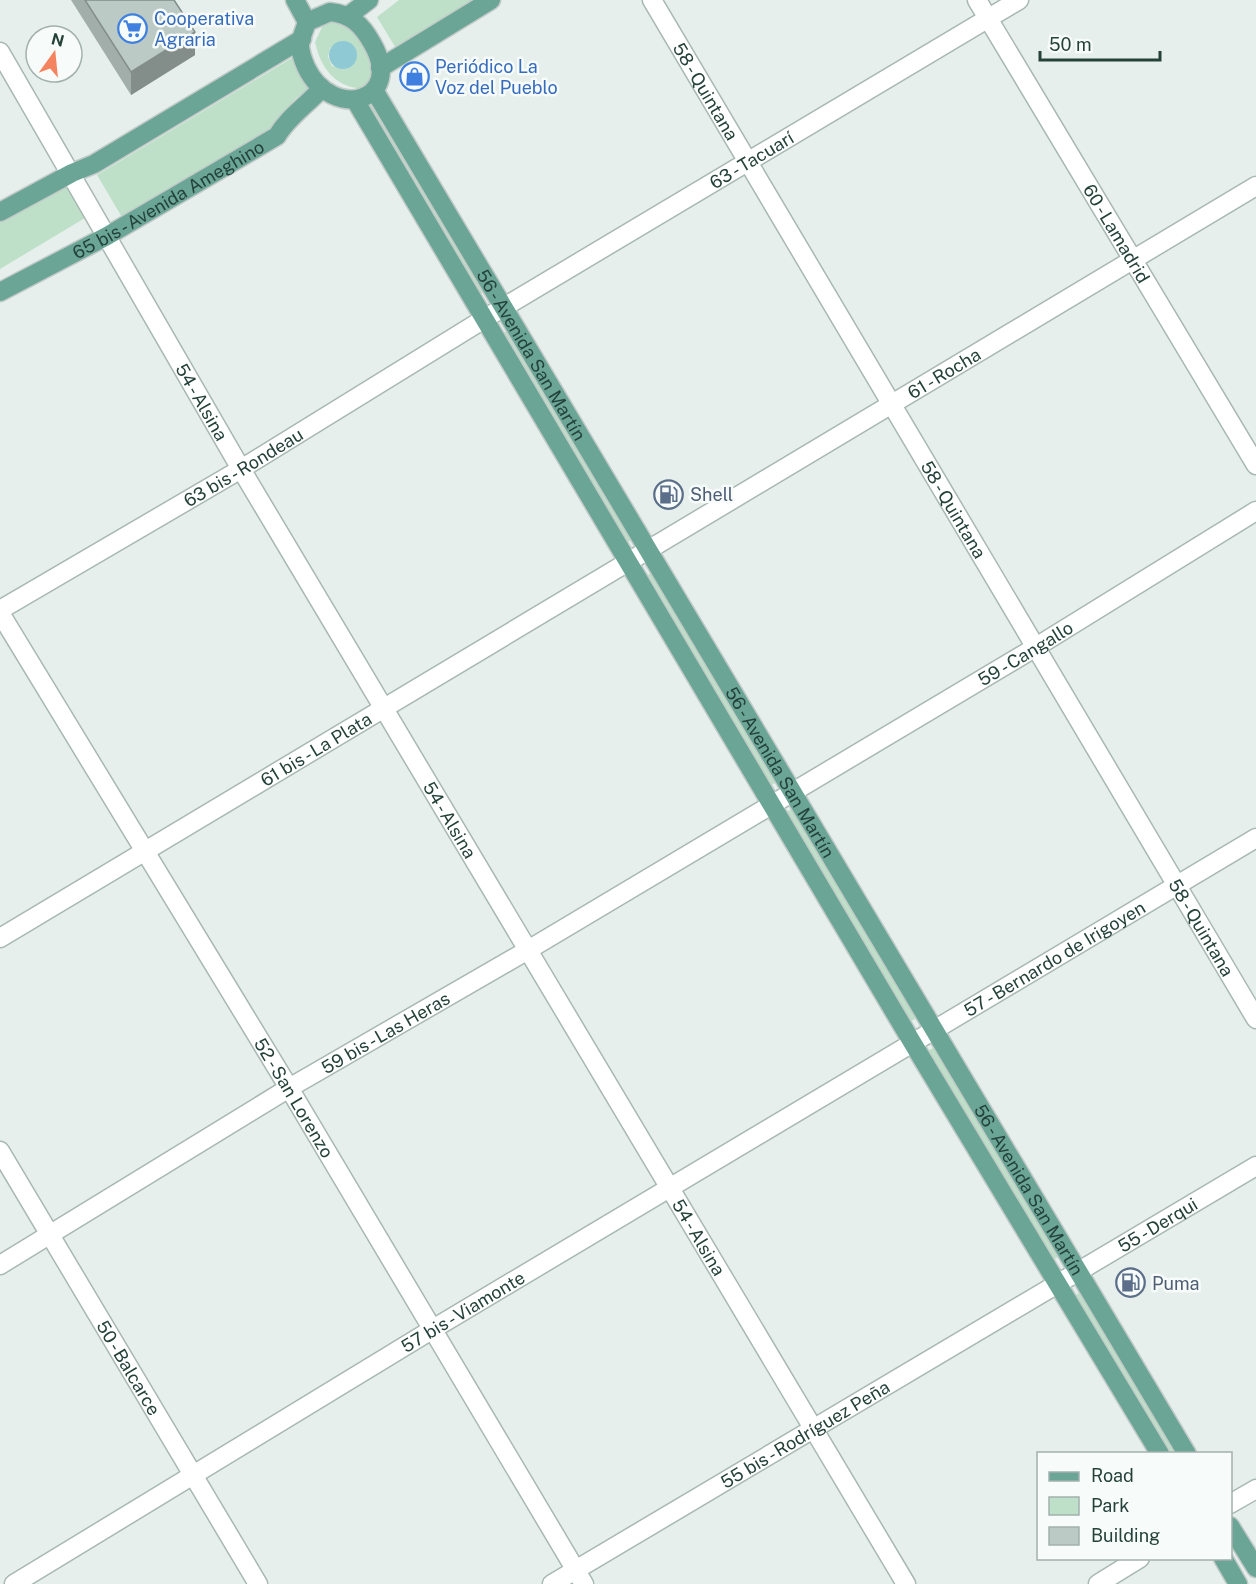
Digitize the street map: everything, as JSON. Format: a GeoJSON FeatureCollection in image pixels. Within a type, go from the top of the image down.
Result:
{"type":"FeatureCollection","features":[{"type":"Feature","properties":{"kind":"main road"},"geometry":{"type":"LineString","coordinates":[[0,212],[72,173],[94,164],[304,30],[326,6],[348,16],[360,25],[376,51],[380,68],[379,81],[374,90],[363,99],[337,97],[322,88],[310,76],[300,46],[304,30],[295,0]]}},
{"type":"Feature","properties":{"kind":"main road"},"geometry":{"type":"LineString","coordinates":[[348,16],[369,0]]}},
{"type":"Feature","properties":{"kind":"main road"},"geometry":{"type":"LineString","coordinates":[[380,68],[491,0]]}},
{"type":"Feature","properties":{"kind":"main road","name":"65 bis - Avenida Ameghino"},"geometry":{"type":"LineString","coordinates":[[0,292],[107,236],[277,136],[286,120],[304,108],[322,88]]}},
{"type":"Feature","properties":{"kind":"main road","name":"56 - Avenida San Martín"},"geometry":{"type":"LineString","coordinates":[[374,90],[1186,1452]]}},
{"type":"Feature","properties":{"kind":"main road","name":"56 - Avenida San Martín"},"geometry":{"type":"LineString","coordinates":[[355,100],[631,562],[912,1042],[1159,1452]]}},
{"type":"Feature","properties":{"kind":"main road"},"geometry":{"type":"LineString","coordinates":[[1232,1530],[1256,1568]]}},
{"type":"Feature","properties":{"kind":"main road"},"geometry":{"type":"LineString","coordinates":[[1224,1560],[1238,1584]]}},
{"type":"Feature","properties":{"kind":"street","name":"58 - Quintana"},"geometry":{"type":"LineString","coordinates":[[652,0],[1256,1019]]}},
{"type":"Feature","properties":{"kind":"street","name":"60 - Lamadrid"},"geometry":{"type":"LineString","coordinates":[[977,0],[1256,465]]}},
{"type":"Feature","properties":{"kind":"street","name":"63 - Tacuarí"},"geometry":{"type":"LineString","coordinates":[[484,319],[748,164],[1019,0]]}},
{"type":"Feature","properties":{"kind":"street","name":"54 - Alsina"},"geometry":{"type":"LineString","coordinates":[[0,52],[241,469],[672,1188],[906,1584]]}},
{"type":"Feature","properties":{"kind":"street","name":"61 - Rocha"},"geometry":{"type":"LineString","coordinates":[[631,562],[1256,186]]}},
{"type":"Feature","properties":{"kind":"street","name":"63 bis - Rondeau"},"geometry":{"type":"LineString","coordinates":[[0,612],[241,469],[484,319]]}},
{"type":"Feature","properties":{"kind":"street","name":"59 - Cangallo"},"geometry":{"type":"LineString","coordinates":[[772,802],[1036,647],[1256,511]]}},
{"type":"Feature","properties":{"kind":"street","name":"61 bis - La Plata"},"geometry":{"type":"LineString","coordinates":[[0,938],[631,562]]}},
{"type":"Feature","properties":{"kind":"street","name":"52 - San Lorenzo"},"geometry":{"type":"LineString","coordinates":[[0,612],[289,1088],[579,1577]]}},
{"type":"Feature","properties":{"kind":"street","name":"59 bis - Las Heras"},"geometry":{"type":"LineString","coordinates":[[0,1264],[289,1088],[528,950],[772,802]]}},
{"type":"Feature","properties":{"kind":"street","name":"57 - Bernardo de Irigoyen"},"geometry":{"type":"LineString","coordinates":[[912,1042],[1256,838]]}},
{"type":"Feature","properties":{"kind":"street","name":"57 bis - Viamonte"},"geometry":{"type":"LineString","coordinates":[[14,1584],[433,1329],[672,1188],[912,1042]]}},
{"type":"Feature","properties":{"kind":"street","name":"50 - Balcarce"},"geometry":{"type":"LineString","coordinates":[[0,1151],[258,1584]]}},
{"type":"Feature","properties":{"kind":"street","name":"55 - Derqui"},"geometry":{"type":"LineString","coordinates":[[1058,1282],[1256,1166]]}},
{"type":"Feature","properties":{"kind":"street","name":"55 bis - Rodríguez Peña"},"geometry":{"type":"LineString","coordinates":[[552,1584],[579,1577],[815,1428],[1058,1282]]}},
{"type":"Feature","properties":{"kind":"street"},"geometry":{"type":"LineString","coordinates":[[1232,1503],[1256,1489]]}},
{"type":"Feature","properties":{"kind":"street"},"geometry":{"type":"LineString","coordinates":[[1098,1584],[1137,1560]]}},
{"type":"Feature","properties":{"kind":"green space"},"geometry":{"type":"Polygon","coordinates":[[[399,0],[479,0],[397,50],[377,17],[399,0]]]}},
{"type":"Feature","properties":{"kind":"green space"},"geometry":{"type":"Polygon","coordinates":[[[332,20],[342,24],[361,40],[368,51],[372,62],[372,73],[369,82],[361,89],[343,84],[336,79],[321,60],[315,42],[324,23],[332,20]],[[341,41],[330,48],[328,57],[332,66],[346,69],[357,56],[354,46],[341,41]]]}},
{"type":"Feature","properties":{"kind":"green space"},"geometry":{"type":"Polygon","coordinates":[[[300,57],[317,84],[296,98],[268,134],[123,219],[97,175],[292,58],[300,57]]]}},
{"type":"Feature","properties":{"kind":"green space"},"geometry":{"type":"Polygon","coordinates":[[[374,103],[485,291],[480,294],[368,106],[374,103]]]}},
{"type":"Feature","properties":{"kind":"green space"},"geometry":{"type":"Polygon","coordinates":[[[62,180],[85,218],[0,269],[0,217],[62,180]]]}},
{"type":"Feature","properties":{"kind":"green space"},"geometry":{"type":"Polygon","coordinates":[[[507,331],[633,539],[628,542],[501,334],[507,331]]]}},
{"type":"Feature","properties":{"kind":"green space"},"geometry":{"type":"Polygon","coordinates":[[[653,571],[777,782],[771,785],[648,575],[653,571]]]}},
{"type":"Feature","properties":{"kind":"green space"},"geometry":{"type":"Polygon","coordinates":[[[792,809],[917,1018],[911,1021],[786,812],[792,809]]]}},
{"type":"Feature","properties":{"kind":"green space"},"geometry":{"type":"Polygon","coordinates":[[[933,1048],[1060,1256],[1054,1259],[928,1051],[933,1048]]]}},
{"type":"Feature","properties":{"kind":"green space"},"geometry":{"type":"Polygon","coordinates":[[[1079,1293],[1176,1452],[1169,1452],[1074,1296],[1079,1293]]]}},
{"type":"Feature","properties":{"kind":"water"},"geometry":{"type":"Polygon","coordinates":[[[343,41],[353,45],[357,55],[353,65],[343,69],[333,65],[329,55],[333,45],[343,41]]]}},
{"type":"Feature","properties":{"kind":"building","name":"Cooperativa Agraria"},"geometry":{"type":"Polygon","coordinates":[[[85,0],[174,0],[195,32],[131,72],[85,0]]]}},
{"type":"Feature","properties":{"kind":"place","name":"Cooperativa Agraria"},"geometry":{"type":"Point","coordinates":[133,28]}},
{"type":"Feature","properties":{"kind":"place","name":"Periódico La Voz del Pueblo"},"geometry":{"type":"Point","coordinates":[414,76]}},
{"type":"Feature","properties":{"kind":"place","name":"Shell"},"geometry":{"type":"Point","coordinates":[669,494]}},
{"type":"Feature","properties":{"kind":"place","name":"Puma"},"geometry":{"type":"Point","coordinates":[1131,1283]}}]}
